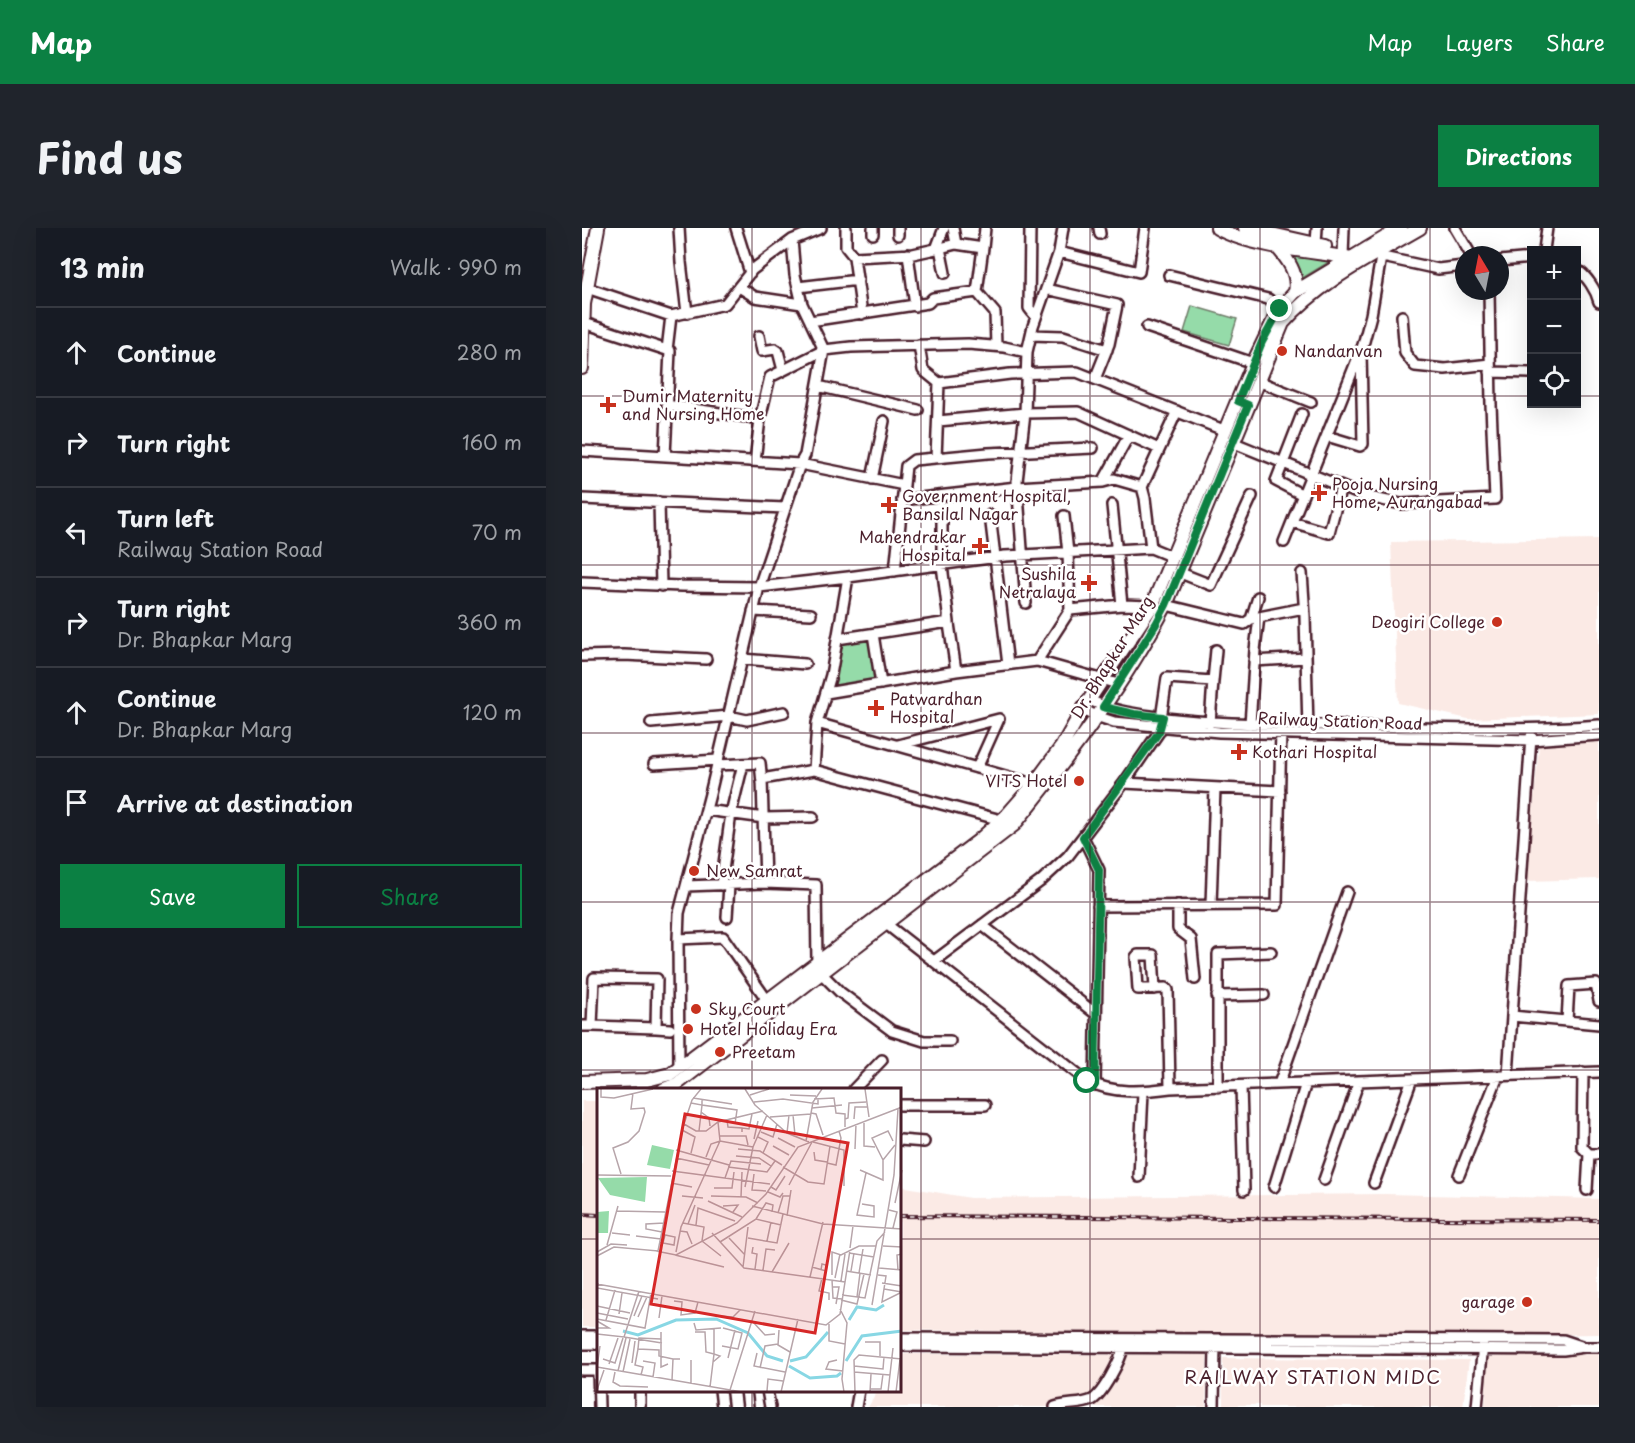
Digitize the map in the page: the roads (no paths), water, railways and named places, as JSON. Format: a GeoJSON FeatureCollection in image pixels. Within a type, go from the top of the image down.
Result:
{"type":"FeatureCollection","features":[{"type":"Feature","properties":{"kind":"main road"},"geometry":{"type":"LineString","coordinates":[[582,368],[584,283],[591,228]]}},
{"type":"Feature","properties":{"kind":"main road"},"geometry":{"type":"LineString","coordinates":[[584,283],[598,228]]}},
{"type":"Feature","properties":{"kind":"main road"},"geometry":{"type":"LineString","coordinates":[[1245,228],[1360,256]]}},
{"type":"Feature","properties":{"kind":"main road","name":"Dr. Bhapkar Marg"},"geometry":{"type":"LineString","coordinates":[[882,920],[913,891],[978,841],[1034,784],[1062,746],[1152,606],[1226,431],[1258,381],[1283,323],[1298,306],[1360,256],[1401,228]]}},
{"type":"Feature","properties":{"kind":"main road","name":"Dr. Bhapkar Marg"},"geometry":{"type":"LineString","coordinates":[[819,968],[1014,825],[1118,684],[1166,605],[1232,442],[1253,363],[1280,309],[1295,292],[1360,256],[1420,228]]}},
{"type":"Feature","properties":{"kind":"main road"},"geometry":{"type":"LineString","coordinates":[[1219,229],[1237,237],[1273,236],[1316,244],[1360,256]]}},
{"type":"Feature","properties":{"kind":"main road"},"geometry":{"type":"LineString","coordinates":[[1273,236],[1294,271],[1297,283],[1295,292]]}},
{"type":"Feature","properties":{"kind":"main road"},"geometry":{"type":"LineString","coordinates":[[582,1082],[647,1080],[665,1076],[679,1068],[767,1000],[819,968]]}},
{"type":"Feature","properties":{"kind":"main road"},"geometry":{"type":"LineString","coordinates":[[670,1088],[819,968]]}},
{"type":"Feature","properties":{"kind":"main road"},"geometry":{"type":"LineString","coordinates":[[582,1089],[597,1090]]}},
{"type":"Feature","properties":{"kind":"street"},"geometry":{"type":"LineString","coordinates":[[680,228],[687,313]]}},
{"type":"Feature","properties":{"kind":"street"},"geometry":{"type":"LineString","coordinates":[[736,228],[750,273]]}},
{"type":"Feature","properties":{"kind":"street"},"geometry":{"type":"LineString","coordinates":[[584,283],[671,316],[687,313],[725,304],[750,273],[792,240],[821,228]]}},
{"type":"Feature","properties":{"kind":"street"},"geometry":{"type":"LineString","coordinates":[[846,228],[846,247],[854,257],[862,314]]}},
{"type":"Feature","properties":{"kind":"street"},"geometry":{"type":"LineString","coordinates":[[944,228],[938,249],[945,273]]}},
{"type":"Feature","properties":{"kind":"street"},"geometry":{"type":"LineString","coordinates":[[953,228],[956,244]]}},
{"type":"Feature","properties":{"kind":"street"},"geometry":{"type":"LineString","coordinates":[[985,228],[977,292],[995,313],[996,346]]}},
{"type":"Feature","properties":{"kind":"street"},"geometry":{"type":"LineString","coordinates":[[1029,228],[1029,308],[1036,317]]}},
{"type":"Feature","properties":{"kind":"street"},"geometry":{"type":"LineString","coordinates":[[1026,603],[1017,487],[1025,413],[1027,352],[1036,317],[1059,252],[1063,228]]}},
{"type":"Feature","properties":{"kind":"street"},"geometry":{"type":"LineString","coordinates":[[1059,252],[1139,272],[1146,228]]}},
{"type":"Feature","properties":{"kind":"street"},"geometry":{"type":"LineString","coordinates":[[1316,244],[1317,228]]}},
{"type":"Feature","properties":{"kind":"street"},"geometry":{"type":"LineString","coordinates":[[1284,542],[1361,349],[1371,315],[1360,256],[1344,228]]}},
{"type":"Feature","properties":{"kind":"street"},"geometry":{"type":"LineString","coordinates":[[1455,228],[1466,246]]}},
{"type":"Feature","properties":{"kind":"street"},"geometry":{"type":"LineString","coordinates":[[1545,246],[1547,228]]}},
{"type":"Feature","properties":{"kind":"street"},"geometry":{"type":"LineString","coordinates":[[679,1068],[679,913],[718,763],[759,587],[805,455],[824,350],[802,304],[792,240]]}},
{"type":"Feature","properties":{"kind":"street"},"geometry":{"type":"LineString","coordinates":[[854,257],[908,254],[956,244],[983,248]]}},
{"type":"Feature","properties":{"kind":"street"},"geometry":{"type":"LineString","coordinates":[[908,254],[915,306]]}},
{"type":"Feature","properties":{"kind":"street"},"geometry":{"type":"LineString","coordinates":[[1360,256],[1438,269],[1455,267]]}},
{"type":"Feature","properties":{"kind":"street"},"geometry":{"type":"LineString","coordinates":[[1509,260],[1527,258]]}},
{"type":"Feature","properties":{"kind":"street"},"geometry":{"type":"LineString","coordinates":[[1581,272],[1594,289],[1599,302]]}},
{"type":"Feature","properties":{"kind":"street"},"geometry":{"type":"LineString","coordinates":[[1169,275],[1268,299],[1280,309]]}},
{"type":"Feature","properties":{"kind":"street"},"geometry":{"type":"LineString","coordinates":[[798,287],[858,280]]}},
{"type":"Feature","properties":{"kind":"street"},"geometry":{"type":"LineString","coordinates":[[739,287],[755,297],[802,304]]}},
{"type":"Feature","properties":{"kind":"street"},"geometry":{"type":"LineString","coordinates":[[1046,289],[1117,305],[1107,350],[1095,379]]}},
{"type":"Feature","properties":{"kind":"street"},"geometry":{"type":"LineString","coordinates":[[810,321],[915,306],[928,303],[933,298],[977,292]]}},
{"type":"Feature","properties":{"kind":"street"},"geometry":{"type":"LineString","coordinates":[[1232,442],[1364,496],[1401,504],[1495,499],[1489,300]]}},
{"type":"Feature","properties":{"kind":"street"},"geometry":{"type":"LineString","coordinates":[[667,350],[671,316]]}},
{"type":"Feature","properties":{"kind":"street"},"geometry":{"type":"LineString","coordinates":[[1402,316],[1405,353],[1415,366],[1445,369],[1490,368],[1527,372]]}},
{"type":"Feature","properties":{"kind":"street"},"geometry":{"type":"LineString","coordinates":[[584,323],[670,351],[665,456]]}},
{"type":"Feature","properties":{"kind":"street"},"geometry":{"type":"LineString","coordinates":[[1147,327],[1253,363]]}},
{"type":"Feature","properties":{"kind":"street"},"geometry":{"type":"LineString","coordinates":[[1031,335],[1064,336],[1107,350]]}},
{"type":"Feature","properties":{"kind":"street"},"geometry":{"type":"LineString","coordinates":[[759,336],[762,351],[775,349],[778,351],[783,370]]}},
{"type":"Feature","properties":{"kind":"street"},"geometry":{"type":"LineString","coordinates":[[755,461],[760,419],[770,377],[824,350],[850,347],[968,344],[1027,352]]}},
{"type":"Feature","properties":{"kind":"street"},"geometry":{"type":"LineString","coordinates":[[919,345],[922,370],[939,383],[1027,374],[1077,372],[1226,431]]}},
{"type":"Feature","properties":{"kind":"street"},"geometry":{"type":"LineString","coordinates":[[1327,436],[1360,446],[1363,444],[1361,349]]}},
{"type":"Feature","properties":{"kind":"street"},"geometry":{"type":"LineString","coordinates":[[1258,381],[1311,402]]}},
{"type":"Feature","properties":{"kind":"street"},"geometry":{"type":"LineString","coordinates":[[936,458],[939,383]]}},
{"type":"Feature","properties":{"kind":"street"},"geometry":{"type":"LineString","coordinates":[[818,386],[918,410]]}},
{"type":"Feature","properties":{"kind":"street"},"geometry":{"type":"LineString","coordinates":[[667,405],[760,419]]}},
{"type":"Feature","properties":{"kind":"street"},"geometry":{"type":"LineString","coordinates":[[1151,548],[1142,487],[1177,411]]}},
{"type":"Feature","properties":{"kind":"street"},"geometry":{"type":"LineString","coordinates":[[938,421],[1025,413],[1078,412],[1160,449]]}},
{"type":"Feature","properties":{"kind":"street"},"geometry":{"type":"LineString","coordinates":[[1302,414],[1276,481],[1303,495]]}},
{"type":"Feature","properties":{"kind":"street"},"geometry":{"type":"LineString","coordinates":[[873,479],[884,421]]}},
{"type":"Feature","properties":{"kind":"street"},"geometry":{"type":"LineString","coordinates":[[1103,482],[1129,435]]}},
{"type":"Feature","properties":{"kind":"street"},"geometry":{"type":"LineString","coordinates":[[895,571],[906,466],[914,460],[1093,448]]}},
{"type":"Feature","properties":{"kind":"street"},"geometry":{"type":"LineString","coordinates":[[582,451],[800,464],[904,485]]}},
{"type":"Feature","properties":{"kind":"street"},"geometry":{"type":"LineString","coordinates":[[902,500],[1017,487],[1103,482],[1114,479],[1142,487]]}},
{"type":"Feature","properties":{"kind":"street"},"geometry":{"type":"LineString","coordinates":[[1292,522],[1329,533],[1341,487]]}},
{"type":"Feature","properties":{"kind":"street"},"geometry":{"type":"LineString","coordinates":[[1178,572],[1211,585],[1252,496]]}},
{"type":"Feature","properties":{"kind":"street"},"geometry":{"type":"LineString","coordinates":[[582,499],[785,508]]}},
{"type":"Feature","properties":{"kind":"street"},"geometry":{"type":"LineString","coordinates":[[659,502],[661,586]]}},
{"type":"Feature","properties":{"kind":"street"},"geometry":{"type":"LineString","coordinates":[[1112,505],[1122,605]]}},
{"type":"Feature","properties":{"kind":"street"},"geometry":{"type":"LineString","coordinates":[[990,515],[993,558],[1008,665]]}},
{"type":"Feature","properties":{"kind":"street"},"geometry":{"type":"LineString","coordinates":[[1037,661],[1070,610],[1064,516]]}},
{"type":"Feature","properties":{"kind":"street"},"geometry":{"type":"LineString","coordinates":[[837,639],[949,622],[942,565],[942,521]]}},
{"type":"Feature","properties":{"kind":"street"},"geometry":{"type":"LineString","coordinates":[[582,582],[759,587],[1021,555],[1151,548],[1173,557]]}},
{"type":"Feature","properties":{"kind":"street"},"geometry":{"type":"LineString","coordinates":[[1302,573],[1308,730]]}},
{"type":"Feature","properties":{"kind":"street"},"geometry":{"type":"LineString","coordinates":[[814,770],[818,723],[848,577]]}},
{"type":"Feature","properties":{"kind":"street"},"geometry":{"type":"LineString","coordinates":[[1166,605],[1244,624],[1251,619],[1258,597]]}},
{"type":"Feature","properties":{"kind":"street"},"geometry":{"type":"LineString","coordinates":[[1070,610],[1122,605],[1152,606]]}},
{"type":"Feature","properties":{"kind":"street"},"geometry":{"type":"LineString","coordinates":[[1250,724],[1259,617],[1304,608]]}},
{"type":"Feature","properties":{"kind":"street"},"geometry":{"type":"LineString","coordinates":[[753,611],[812,614]]}},
{"type":"Feature","properties":{"kind":"street"},"geometry":{"type":"LineString","coordinates":[[948,615],[956,671]]}},
{"type":"Feature","properties":{"kind":"street"},"geometry":{"type":"LineString","coordinates":[[873,634],[881,684]]}},
{"type":"Feature","properties":{"kind":"street"},"geometry":{"type":"LineString","coordinates":[[1210,723],[1216,650]]}},
{"type":"Feature","properties":{"kind":"street"},"geometry":{"type":"LineString","coordinates":[[582,656],[706,658]]}},
{"type":"Feature","properties":{"kind":"street"},"geometry":{"type":"LineString","coordinates":[[1254,661],[1306,658]]}},
{"type":"Feature","properties":{"kind":"street"},"geometry":{"type":"LineString","coordinates":[[742,659],[805,664]]}},
{"type":"Feature","properties":{"kind":"street"},"geometry":{"type":"LineString","coordinates":[[826,693],[956,671],[1037,661],[1118,684]]}},
{"type":"Feature","properties":{"kind":"street"},"geometry":{"type":"LineString","coordinates":[[934,961],[1041,881],[1068,856],[1124,783],[1162,722],[1167,678],[1212,681]]}},
{"type":"Feature","properties":{"kind":"street","name":"Railway Station Road"},"geometry":{"type":"LineString","coordinates":[[1087,704],[1099,711],[1134,714],[1162,722],[1218,732],[1481,729],[1599,725]]}},
{"type":"Feature","properties":{"kind":"street"},"geometry":{"type":"LineString","coordinates":[[651,723],[729,716],[747,720],[784,712]]}},
{"type":"Feature","properties":{"kind":"street"},"geometry":{"type":"LineString","coordinates":[[896,745],[999,719],[977,768]]}},
{"type":"Feature","properties":{"kind":"street","name":"Railway Station Road"},"geometry":{"type":"LineString","coordinates":[[1162,722],[1250,724],[1281,730]]}},
{"type":"Feature","properties":{"kind":"street"},"geometry":{"type":"LineString","coordinates":[[818,723],[1034,784]]}},
{"type":"Feature","properties":{"kind":"street"},"geometry":{"type":"LineString","coordinates":[[1508,1075],[1531,728]]}},
{"type":"Feature","properties":{"kind":"street"},"geometry":{"type":"LineString","coordinates":[[1098,906],[1277,905],[1281,730]]}},
{"type":"Feature","properties":{"kind":"street","name":"Railway Station Road"},"geometry":{"type":"LineString","coordinates":[[1308,730],[1531,740],[1599,735]]}},
{"type":"Feature","properties":{"kind":"street"},"geometry":{"type":"LineString","coordinates":[[654,764],[760,763],[765,883]]}},
{"type":"Feature","properties":{"kind":"street"},"geometry":{"type":"LineString","coordinates":[[727,917],[725,885],[731,813],[743,764]]}},
{"type":"Feature","properties":{"kind":"street"},"geometry":{"type":"LineString","coordinates":[[762,783],[762,779],[814,770],[1001,820]]}},
{"type":"Feature","properties":{"kind":"street"},"geometry":{"type":"LineString","coordinates":[[1124,783],[1280,791]]}},
{"type":"Feature","properties":{"kind":"street"},"geometry":{"type":"LineString","coordinates":[[1211,905],[1215,788]]}},
{"type":"Feature","properties":{"kind":"street"},"geometry":{"type":"LineString","coordinates":[[706,810],[764,818],[813,817]]}},
{"type":"Feature","properties":{"kind":"street"},"geometry":{"type":"LineString","coordinates":[[1083,837],[1099,870],[1095,1085]]}},
{"type":"Feature","properties":{"kind":"street"},"geometry":{"type":"LineString","coordinates":[[686,886],[765,883],[816,885],[819,968],[862,1010],[892,1031],[924,1041],[950,1041]]}},
{"type":"Feature","properties":{"kind":"street"},"geometry":{"type":"LineString","coordinates":[[1279,1084],[1347,892]]}},
{"type":"Feature","properties":{"kind":"street"},"geometry":{"type":"LineString","coordinates":[[1178,906],[1178,929],[1191,939],[1195,979]]}},
{"type":"Feature","properties":{"kind":"street"},"geometry":{"type":"LineString","coordinates":[[882,920],[1087,1081],[1104,1089],[1143,1092],[1170,1088],[1599,1072]]}},
{"type":"Feature","properties":{"kind":"street"},"geometry":{"type":"LineString","coordinates":[[982,925],[1096,1014]]}},
{"type":"Feature","properties":{"kind":"street"},"geometry":{"type":"LineString","coordinates":[[678,939],[723,937],[767,1000]]}},
{"type":"Feature","properties":{"kind":"street"},"geometry":{"type":"LineString","coordinates":[[1218,1087],[1219,954],[1271,952]]}},
{"type":"Feature","properties":{"kind":"street"},"geometry":{"type":"LineString","coordinates":[[656,1028],[657,979],[594,978],[587,1026],[670,1029]]}},
{"type":"Feature","properties":{"kind":"street"},"geometry":{"type":"LineString","coordinates":[[1567,1021],[1569,986],[1596,984],[1599,1001]]}},
{"type":"Feature","properties":{"kind":"street"},"geometry":{"type":"LineString","coordinates":[[1155,988],[1168,990],[1170,1088]]}},
{"type":"Feature","properties":{"kind":"street"},"geometry":{"type":"LineString","coordinates":[[1217,996],[1264,995]]}},
{"type":"Feature","properties":{"kind":"street"},"geometry":{"type":"LineString","coordinates":[[1512,1016],[1599,1024]]}},
{"type":"Feature","properties":{"kind":"street"},"geometry":{"type":"LineString","coordinates":[[855,1088],[882,1060]]}},
{"type":"Feature","properties":{"kind":"street"},"geometry":{"type":"LineString","coordinates":[[1583,1072],[1582,1148],[1589,1154],[1599,1154]]}},
{"type":"Feature","properties":{"kind":"street"},"geometry":{"type":"LineString","coordinates":[[1459,1175],[1498,1076]]}},
{"type":"Feature","properties":{"kind":"street"},"geometry":{"type":"LineString","coordinates":[[1374,1183],[1412,1079]]}},
{"type":"Feature","properties":{"kind":"street"},"geometry":{"type":"LineString","coordinates":[[1324,1180],[1359,1081]]}},
{"type":"Feature","properties":{"kind":"street"},"geometry":{"type":"LineString","coordinates":[[1274,1186],[1306,1083]]}},
{"type":"Feature","properties":{"kind":"street"},"geometry":{"type":"LineString","coordinates":[[1241,1086],[1244,1190]]}},
{"type":"Feature","properties":{"kind":"street"},"geometry":{"type":"LineString","coordinates":[[1139,1177],[1143,1092]]}},
{"type":"Feature","properties":{"kind":"street"},"geometry":{"type":"LineString","coordinates":[[902,1105],[985,1105]]}},
{"type":"Feature","properties":{"kind":"street"},"geometry":{"type":"LineString","coordinates":[[902,1140],[924,1142]]}},
{"type":"Feature","properties":{"kind":"street"},"geometry":{"type":"LineString","coordinates":[[1587,1190],[1589,1154]]}},
{"type":"Feature","properties":{"kind":"street"},"geometry":{"type":"LineString","coordinates":[[902,1338],[1215,1344],[1483,1345],[1563,1350],[1599,1347]]}},
{"type":"Feature","properties":{"kind":"street"},"geometry":{"type":"LineString","coordinates":[[902,1346],[1124,1348],[1215,1344]]}},
{"type":"Feature","properties":{"kind":"street"},"geometry":{"type":"LineString","coordinates":[[1214,1407],[1215,1344]]}},
{"type":"Feature","properties":{"kind":"street"},"geometry":{"type":"LineString","coordinates":[[1477,1407],[1483,1345]]}},
{"type":"Feature","properties":{"kind":"street"},"geometry":{"type":"LineString","coordinates":[[1055,1407],[1091,1401],[1098,1395],[1121,1359],[1124,1348]]}},
{"type":"Feature","properties":{"kind":"street"},"geometry":{"type":"LineString","coordinates":[[599,1392],[599,1407]]}},
{"type":"Feature","properties":{"kind":"street"},"geometry":{"type":"LineString","coordinates":[[720,1392],[722,1407]]}},
{"type":"Feature","properties":{"kind":"street"},"geometry":{"type":"LineString","coordinates":[[746,1392],[748,1407]]}},
{"type":"Feature","properties":{"kind":"street"},"geometry":{"type":"LineString","coordinates":[[767,1392],[770,1407]]}},
{"type":"Feature","properties":{"kind":"street"},"geometry":{"type":"LineString","coordinates":[[856,1407],[859,1392]]}},
{"type":"Feature","properties":{"kind":"railway"},"geometry":{"type":"LineString","coordinates":[[582,1214],[597,1215]]}},
{"type":"Feature","properties":{"kind":"railway"},"geometry":{"type":"LineString","coordinates":[[902,1216],[1599,1220]]}},
{"type":"Feature","properties":{"kind":"place","name":"Nandanvan"},"geometry":{"type":"Point","coordinates":[1282,351]}},
{"type":"Feature","properties":{"kind":"place","name":"Dumir Maternity and Nursing Home"},"geometry":{"type":"Point","coordinates":[608,405]}},
{"type":"Feature","properties":{"kind":"place","name":"Pooja Nursing Home, Aurangabad"},"geometry":{"type":"Point","coordinates":[1319,493]}},
{"type":"Feature","properties":{"kind":"place","name":"Government Hospital, Bansilal Nagar"},"geometry":{"type":"Point","coordinates":[889,505]}},
{"type":"Feature","properties":{"kind":"place","name":"Mahendrakar Hospital"},"geometry":{"type":"Point","coordinates":[980,546]}},
{"type":"Feature","properties":{"kind":"place","name":"Sushila Netralaya"},"geometry":{"type":"Point","coordinates":[1089,583]}},
{"type":"Feature","properties":{"kind":"place","name":"Deogiri College"},"geometry":{"type":"Point","coordinates":[1497,622]}},
{"type":"Feature","properties":{"kind":"place","name":"Patwardhan Hospital"},"geometry":{"type":"Point","coordinates":[876,708]}},
{"type":"Feature","properties":{"kind":"place","name":"Kothari Hospital"},"geometry":{"type":"Point","coordinates":[1239,752]}},
{"type":"Feature","properties":{"kind":"place","name":"VITS Hotel"},"geometry":{"type":"Point","coordinates":[1079,781]}},
{"type":"Feature","properties":{"kind":"place","name":"New Samrat"},"geometry":{"type":"Point","coordinates":[694,871]}},
{"type":"Feature","properties":{"kind":"place","name":"Sky Court"},"geometry":{"type":"Point","coordinates":[696,1009]}},
{"type":"Feature","properties":{"kind":"place","name":"Hotel Holiday Era"},"geometry":{"type":"Point","coordinates":[688,1029]}},
{"type":"Feature","properties":{"kind":"place","name":"Preetam"},"geometry":{"type":"Point","coordinates":[720,1052]}},
{"type":"Feature","properties":{"kind":"place","name":"garage"},"geometry":{"type":"Point","coordinates":[1527,1302]}},
{"type":"Feature","properties":{"kind":"district","name":"RAILWAY STATION MIDC"},"geometry":{"type":"Point","coordinates":[1313,1378]}}]}
